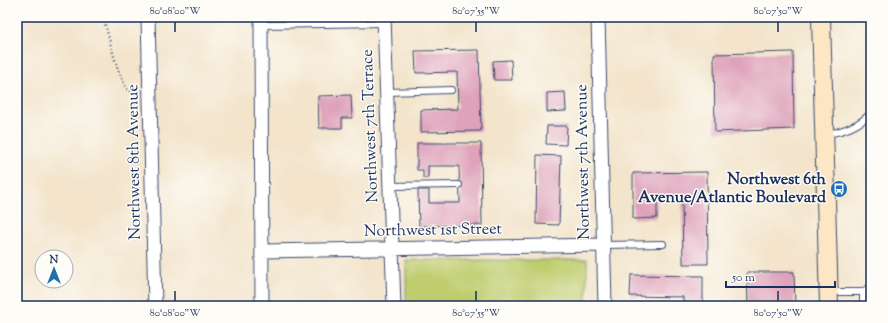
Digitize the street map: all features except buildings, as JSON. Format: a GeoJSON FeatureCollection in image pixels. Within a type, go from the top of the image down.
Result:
{"type":"FeatureCollection","features":[{"type":"Feature","properties":{"kind":"street","name":"Northwest 8th Avenue"},"geometry":{"type":"LineString","coordinates":[[148,17],[155,306]]}},
{"type":"Feature","properties":{"kind":"street","name":"Northwest 7th Avenue"},"geometry":{"type":"LineString","coordinates":[[598,17],[605,306]]}},
{"type":"Feature","properties":{"kind":"street"},"geometry":{"type":"LineString","coordinates":[[821,17],[829,299]]}},
{"type":"Feature","properties":{"kind":"street","name":"Northwest 7th Terrace"},"geometry":{"type":"LineString","coordinates":[[384,20],[394,306]]}},
{"type":"Feature","properties":{"kind":"street"},"geometry":{"type":"LineString","coordinates":[[261,21],[262,306]]}},
{"type":"Feature","properties":{"kind":"street","name":"Northwest 1st Street"},"geometry":{"type":"LineString","coordinates":[[263,251],[603,245]]}},
{"type":"Feature","properties":{"kind":"lane"},"geometry":{"type":"LineString","coordinates":[[261,21],[384,20]]}},
{"type":"Feature","properties":{"kind":"lane"},"geometry":{"type":"LineString","coordinates":[[387,92],[451,90]]}},
{"type":"Feature","properties":{"kind":"lane"},"geometry":{"type":"LineString","coordinates":[[825,135],[844,131],[866,118],[871,113]]}},
{"type":"Feature","properties":{"kind":"lane"},"geometry":{"type":"LineString","coordinates":[[390,186],[458,184]]}},
{"type":"Feature","properties":{"kind":"lane"},"geometry":{"type":"LineString","coordinates":[[603,245],[663,244]]}},
{"type":"Feature","properties":{"kind":"lane"},"geometry":{"type":"LineString","coordinates":[[829,299],[863,292],[871,286]]}},
{"type":"Feature","properties":{"kind":"lane"},"geometry":{"type":"LineString","coordinates":[[863,292],[863,306]]}},
{"type":"Feature","properties":{"kind":"path"},"geometry":{"type":"LineString","coordinates":[[103,17],[117,67],[126,88],[150,112]]}},
{"type":"Feature","properties":{"kind":"green space"},"geometry":{"type":"Polygon","coordinates":[[[406,260],[587,260],[587,306],[406,306],[406,260]]]}},
{"type":"Feature","properties":{"kind":"place","name":"Northwest 6th Avenue/Atlantic Boulevard"},"geometry":{"type":"Point","coordinates":[839,189]}}]}
